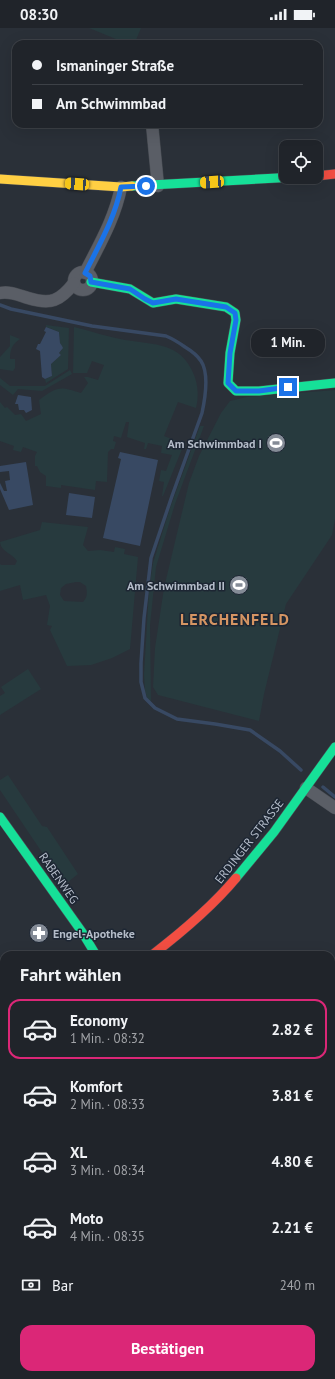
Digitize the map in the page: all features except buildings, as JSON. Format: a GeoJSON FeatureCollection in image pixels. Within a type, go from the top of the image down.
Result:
{"type":"FeatureCollection","features":[{"type":"Feature","properties":{"kind":"street"},"geometry":{"type":"LineString","coordinates":[[152,128],[158,186]]}},
{"type":"Feature","properties":{"kind":"street"},"geometry":{"type":"LineString","coordinates":[[323,175],[335,174]]}},
{"type":"Feature","properties":{"kind":"street"},"geometry":{"type":"LineString","coordinates":[[0,179],[121,187],[279,178]]}},
{"type":"Feature","properties":{"kind":"street"},"geometry":{"type":"LineString","coordinates":[[0,293],[12,292],[28,298],[51,301],[64,295],[74,283],[78,289],[84,290],[89,287],[88,277],[118,201],[121,187]]}},
{"type":"Feature","properties":{"kind":"street"},"geometry":{"type":"LineString","coordinates":[[88,277],[130,289],[153,303],[176,299],[226,307],[235,313],[236,320],[230,353],[228,383],[236,391],[259,391],[335,383]]}},
{"type":"Feature","properties":{"kind":"street","name":"ERDINGER STRASSE"},"geometry":{"type":"LineString","coordinates":[[166,951],[239,877],[263,847],[335,747]]}},
{"type":"Feature","properties":{"kind":"street"},"geometry":{"type":"LineString","coordinates":[[306,788],[335,808]]}},
{"type":"Feature","properties":{"kind":"street","name":"RABENWEG"},"geometry":{"type":"LineString","coordinates":[[0,817],[84,934],[94,951]]}},
{"type":"Feature","properties":{"kind":"green space"},"geometry":{"type":"Polygon","coordinates":[[[89,28],[141,28],[136,40],[118,40],[89,28]]]}},
{"type":"Feature","properties":{"kind":"green space"},"geometry":{"type":"Polygon","coordinates":[[[46,325],[69,328],[68,369],[46,383],[45,379],[52,376],[51,364],[61,355],[59,353],[62,350],[59,332],[46,327],[46,325]]]}},
{"type":"Feature","properties":{"kind":"green space"},"geometry":{"type":"Polygon","coordinates":[[[74,327],[119,339],[166,347],[182,356],[189,364],[194,375],[198,391],[197,404],[196,408],[178,402],[164,436],[184,444],[163,496],[164,482],[159,481],[161,470],[166,471],[172,455],[161,453],[162,446],[148,443],[146,449],[144,449],[145,443],[127,437],[129,422],[126,422],[121,438],[114,436],[113,441],[116,442],[114,449],[111,449],[108,452],[107,482],[96,481],[95,490],[61,485],[61,488],[46,486],[46,476],[40,472],[37,466],[35,466],[35,456],[37,452],[23,447],[21,452],[13,450],[14,446],[0,441],[0,402],[5,408],[7,407],[15,415],[21,414],[26,421],[41,414],[39,400],[50,392],[63,388],[81,393],[88,383],[84,377],[98,380],[104,365],[92,361],[87,373],[73,373],[74,327]]]}},
{"type":"Feature","properties":{"kind":"green space"},"geometry":{"type":"Polygon","coordinates":[[[10,335],[20,339],[13,345],[10,353],[10,359],[15,359],[15,368],[13,371],[0,369],[0,357],[10,346],[10,335]]]}},
{"type":"Feature","properties":{"kind":"green space"},"geometry":{"type":"Polygon","coordinates":[[[70,370],[72,374],[42,391],[18,389],[13,395],[0,385],[0,378],[10,386],[45,386],[70,370]]]}},
{"type":"Feature","properties":{"kind":"green space"},"geometry":{"type":"Polygon","coordinates":[[[335,390],[335,519],[332,535],[286,604],[259,721],[158,695],[153,687],[155,648],[164,588],[189,483],[199,456],[221,413],[230,401],[247,397],[335,390]]]}},
{"type":"Feature","properties":{"kind":"green space"},"geometry":{"type":"Polygon","coordinates":[[[200,426],[204,426],[175,504],[156,567],[150,625],[151,701],[148,700],[145,691],[144,675],[149,590],[153,563],[170,508],[200,426]]]}},
{"type":"Feature","properties":{"kind":"green space"},"geometry":{"type":"Polygon","coordinates":[[[42,522],[88,527],[83,545],[88,551],[100,550],[114,552],[115,547],[125,549],[124,554],[138,557],[130,649],[112,658],[91,665],[67,666],[50,630],[52,626],[47,625],[50,606],[46,595],[23,600],[20,585],[0,591],[0,564],[15,565],[17,561],[2,548],[0,542],[40,530],[42,522]],[[80,582],[66,584],[61,588],[60,595],[64,601],[83,602],[85,600],[87,594],[86,586],[80,582]]]}},
{"type":"Feature","properties":{"kind":"green space"},"geometry":{"type":"Polygon","coordinates":[[[28,669],[41,689],[0,715],[0,696],[5,693],[1,687],[28,669]]]}},
{"type":"Feature","properties":{"kind":"green space"},"geometry":{"type":"Polygon","coordinates":[[[8,775],[42,826],[47,827],[78,874],[64,885],[0,790],[0,780],[8,775]]]}},
{"type":"Feature","properties":{"kind":"water"},"geometry":{"type":"Polygon","coordinates":[[[46,327],[59,332],[60,343],[63,348],[59,353],[61,355],[51,364],[52,376],[45,379],[42,377],[40,351],[36,349],[46,332],[44,331],[46,327]]]}},
{"type":"Feature","properties":{"kind":"water"},"geometry":{"type":"Polygon","coordinates":[[[18,395],[31,397],[32,410],[26,413],[24,410],[19,410],[18,404],[15,404],[18,395]]]}},
{"type":"Feature","properties":{"kind":"water"},"geometry":{"type":"Polygon","coordinates":[[[120,452],[158,460],[140,546],[103,538],[121,459],[118,458],[120,452]]]}},
{"type":"Feature","properties":{"kind":"water"},"geometry":{"type":"Polygon","coordinates":[[[26,462],[33,505],[9,510],[0,489],[0,483],[4,491],[7,491],[5,481],[10,480],[9,471],[0,472],[0,466],[26,462]]]}},
{"type":"Feature","properties":{"kind":"water"},"geometry":{"type":"Polygon","coordinates":[[[69,493],[95,497],[92,518],[66,515],[69,493]]]}},
{"type":"Feature","properties":{"kind":"waterway"},"geometry":{"type":"LineString","coordinates":[[0,305],[11,309],[92,326],[166,336],[189,350],[201,361],[206,379],[202,413],[151,558],[144,618],[141,682],[145,698],[155,708],[177,719],[250,730],[280,751],[301,770]]}},
{"type":"Feature","properties":{"kind":"waterway"},"geometry":{"type":"LineString","coordinates":[[323,787],[335,797]]}},
{"type":"Feature","properties":{"kind":"traffic: fast"},"geometry":{"type":"LineString","coordinates":[[132,186],[279,178]]}},
{"type":"Feature","properties":{"kind":"traffic: fast"},"geometry":{"type":"LineString","coordinates":[[91,282],[130,289],[153,303],[176,299],[226,307],[235,313],[236,320],[230,353],[228,383],[236,391],[259,391],[335,383]]}},
{"type":"Feature","properties":{"kind":"traffic: fast"},"geometry":{"type":"LineString","coordinates":[[236,878],[274,832],[335,747]]}},
{"type":"Feature","properties":{"kind":"traffic: fast"},"geometry":{"type":"LineString","coordinates":[[0,817],[82,932],[94,951]]}},
{"type":"Feature","properties":{"kind":"traffic: slow"},"geometry":{"type":"LineString","coordinates":[[0,179],[121,187],[132,186]]}},
{"type":"Feature","properties":{"kind":"traffic: jam"},"geometry":{"type":"LineString","coordinates":[[323,175],[335,174]]}},
{"type":"Feature","properties":{"kind":"traffic: jam"},"geometry":{"type":"LineString","coordinates":[[157,951],[196,919],[236,878]]}},
{"type":"Feature","properties":{"kind":"place","name":"Am Schwimmbad I"},"geometry":{"type":"Point","coordinates":[276,443]}},
{"type":"Feature","properties":{"kind":"place","name":"Am Schwimmbad II"},"geometry":{"type":"Point","coordinates":[239,585]}},
{"type":"Feature","properties":{"kind":"place","name":"Engel-Apotheke"},"geometry":{"type":"Point","coordinates":[39,933]}},
{"type":"Feature","properties":{"kind":"district","name":"LERCHENFELD"},"geometry":{"type":"Point","coordinates":[235,619]}},
{"type":"Feature","properties":{"kind":"route"},"geometry":{"type":"LineString","coordinates":[[146,186],[121,187],[116,207],[102,240],[85,273],[90,276],[91,282],[130,289],[153,303],[176,299],[226,307],[235,313],[236,320],[230,353],[228,383],[236,391],[259,391],[288,387]]}}]}
